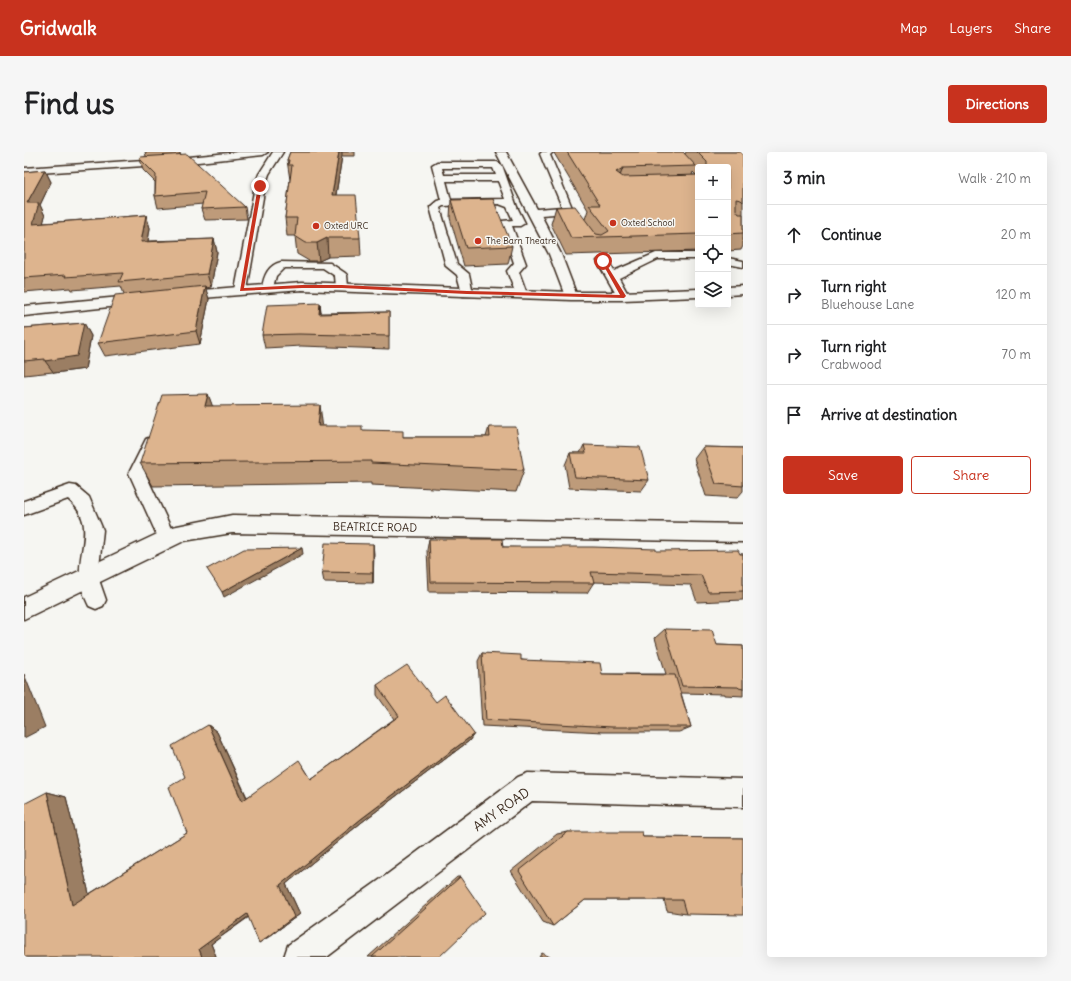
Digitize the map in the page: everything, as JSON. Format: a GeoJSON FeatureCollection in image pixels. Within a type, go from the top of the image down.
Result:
{"type":"FeatureCollection","features":[{"type":"Feature","properties":{"kind":"street"},"geometry":{"type":"LineString","coordinates":[[24,311],[241,290],[302,286],[571,296],[624,296],[695,293]]}},
{"type":"Feature","properties":{"kind":"street"},"geometry":{"type":"LineString","coordinates":[[731,291],[743,290]]}},
{"type":"Feature","properties":{"kind":"street","name":"BEATRICE ROAD"},"geometry":{"type":"LineString","coordinates":[[24,608],[180,533],[232,524],[743,533]]}},
{"type":"Feature","properties":{"kind":"street","name":"AMY ROAD"},"geometry":{"type":"LineString","coordinates":[[300,957],[392,890],[528,787],[743,792]]}},
{"type":"Feature","properties":{"kind":"lane"},"geometry":{"type":"LineString","coordinates":[[24,171],[189,160],[263,152]]}},
{"type":"Feature","properties":{"kind":"lane"},"geometry":{"type":"LineString","coordinates":[[241,290],[260,186],[264,174],[278,152]]}},
{"type":"Feature","properties":{"kind":"lane"},"geometry":{"type":"LineString","coordinates":[[501,152],[555,254],[571,296]]}},
{"type":"Feature","properties":{"kind":"lane"},"geometry":{"type":"LineString","coordinates":[[548,152],[545,154],[568,210],[575,221]]}},
{"type":"Feature","properties":{"kind":"lane"},"geometry":{"type":"LineString","coordinates":[[447,202],[440,178],[502,178],[520,223],[506,223],[520,264],[513,271],[521,294]]}},
{"type":"Feature","properties":{"kind":"lane"},"geometry":{"type":"LineString","coordinates":[[467,293],[464,274],[452,266],[435,207],[441,203],[447,202],[499,201],[507,202],[513,206]]}},
{"type":"Feature","properties":{"kind":"lane"},"geometry":{"type":"LineString","coordinates":[[534,212],[568,210]]}},
{"type":"Feature","properties":{"kind":"lane"},"geometry":{"type":"LineString","coordinates":[[613,276],[656,256],[695,256]]}},
{"type":"Feature","properties":{"kind":"lane"},"geometry":{"type":"LineString","coordinates":[[603,261],[624,296]]}},
{"type":"Feature","properties":{"kind":"lane"},"geometry":{"type":"LineString","coordinates":[[731,262],[743,264]]}},
{"type":"Feature","properties":{"kind":"lane"},"geometry":{"type":"LineString","coordinates":[[268,288],[270,276],[281,265],[326,265],[341,274],[342,287]]}},
{"type":"Feature","properties":{"kind":"lane"},"geometry":{"type":"LineString","coordinates":[[154,436],[137,474],[167,539]]}},
{"type":"Feature","properties":{"kind":"lane"},"geometry":{"type":"LineString","coordinates":[[24,508],[70,491],[83,502],[94,530],[89,577],[96,600]]}},
{"type":"Feature","properties":{"kind":"building"},"geometry":{"type":"Polygon","coordinates":[[[290,152],[339,152],[332,195],[356,195],[360,238],[327,238],[317,243],[306,243],[295,236],[297,218],[285,218],[292,165],[288,165],[289,160],[287,160],[290,152]]]}},
{"type":"Feature","properties":{"kind":"building"},"geometry":{"type":"Polygon","coordinates":[[[567,152],[683,152],[695,165],[623,168],[616,172],[623,177],[695,175],[695,234],[571,238],[556,207],[575,206],[596,234],[602,235],[609,231],[589,205],[600,205],[567,152]]]}},
{"type":"Feature","properties":{"kind":"building"},"geometry":{"type":"Polygon","coordinates":[[[697,152],[743,152],[743,202],[736,199],[736,210],[739,214],[743,214],[743,233],[731,234],[731,164],[707,164],[707,162],[697,152]]]}},
{"type":"Feature","properties":{"kind":"building"},"geometry":{"type":"Polygon","coordinates":[[[187,154],[245,207],[201,209],[205,192],[155,196],[156,175],[140,159],[140,157],[187,154]]]}},
{"type":"Feature","properties":{"kind":"building"},"geometry":{"type":"Polygon","coordinates":[[[45,170],[27,203],[39,203],[33,224],[146,215],[141,242],[214,239],[207,274],[119,282],[123,273],[24,278],[24,172],[45,170]]]}},
{"type":"Feature","properties":{"kind":"building"},"geometry":{"type":"Polygon","coordinates":[[[493,199],[512,246],[466,248],[451,200],[493,199]]]}},
{"type":"Feature","properties":{"kind":"building"},"geometry":{"type":"Polygon","coordinates":[[[205,286],[196,331],[98,343],[115,295],[205,286]]]}},
{"type":"Feature","properties":{"kind":"building"},"geometry":{"type":"Polygon","coordinates":[[[320,303],[319,314],[389,312],[389,336],[299,334],[262,335],[267,305],[320,303]]]}},
{"type":"Feature","properties":{"kind":"building"},"geometry":{"type":"Polygon","coordinates":[[[84,323],[77,356],[45,361],[45,359],[24,361],[24,328],[84,323]]]}},
{"type":"Feature","properties":{"kind":"building"},"geometry":{"type":"Polygon","coordinates":[[[208,394],[205,406],[320,405],[318,426],[362,426],[362,430],[403,431],[403,437],[490,437],[489,427],[516,427],[524,470],[371,463],[371,461],[140,463],[162,395],[208,394]]]}},
{"type":"Feature","properties":{"kind":"building"},"geometry":{"type":"Polygon","coordinates":[[[584,445],[640,447],[649,480],[575,477],[570,453],[586,453],[584,445]]]}},
{"type":"Feature","properties":{"kind":"building"},"geometry":{"type":"Polygon","coordinates":[[[703,447],[743,448],[743,486],[716,484],[703,447]]]}},
{"type":"Feature","properties":{"kind":"building"},"geometry":{"type":"Polygon","coordinates":[[[429,539],[502,539],[503,547],[593,547],[656,549],[656,551],[738,550],[740,554],[743,554],[743,591],[708,592],[701,575],[591,572],[594,583],[431,582],[429,539]]]}},
{"type":"Feature","properties":{"kind":"building"},"geometry":{"type":"Polygon","coordinates":[[[325,543],[373,544],[373,573],[322,572],[325,543]]]}},
{"type":"Feature","properties":{"kind":"building"},"geometry":{"type":"Polygon","coordinates":[[[302,548],[222,592],[207,569],[244,549],[302,548]]]}},
{"type":"Feature","properties":{"kind":"building"},"geometry":{"type":"Polygon","coordinates":[[[665,629],[712,630],[717,645],[743,646],[743,689],[738,687],[682,686],[665,629]]]}},
{"type":"Feature","properties":{"kind":"building"},"geometry":{"type":"Polygon","coordinates":[[[482,653],[521,655],[521,660],[600,663],[602,674],[675,675],[691,727],[612,727],[486,720],[482,653]]]}},
{"type":"Feature","properties":{"kind":"building"},"geometry":{"type":"Polygon","coordinates":[[[407,665],[436,702],[445,695],[474,734],[361,819],[280,885],[294,917],[259,943],[247,914],[199,949],[202,957],[24,957],[24,804],[47,792],[72,905],[187,833],[169,787],[185,777],[172,746],[208,725],[242,801],[299,760],[311,779],[399,716],[377,685],[407,665]]]}},
{"type":"Feature","properties":{"kind":"building"},"geometry":{"type":"Polygon","coordinates":[[[568,832],[642,832],[643,837],[743,838],[743,915],[686,914],[682,900],[585,900],[553,926],[519,871],[568,832]]]}},
{"type":"Feature","properties":{"kind":"building"},"geometry":{"type":"Polygon","coordinates":[[[460,877],[485,913],[439,957],[372,957],[460,877]]]}},
{"type":"Feature","properties":{"kind":"place","name":"Oxted School"},"geometry":{"type":"Point","coordinates":[613,223]}},
{"type":"Feature","properties":{"kind":"place","name":"Oxted URC"},"geometry":{"type":"Point","coordinates":[316,226]}},
{"type":"Feature","properties":{"kind":"place","name":"The Barn Theatre"},"geometry":{"type":"Point","coordinates":[478,241]}},
{"type":"Feature","properties":{"kind":"route"},"geometry":{"type":"LineString","coordinates":[[260,186],[241,290],[302,286],[467,293],[624,296],[603,261]]}}]}
